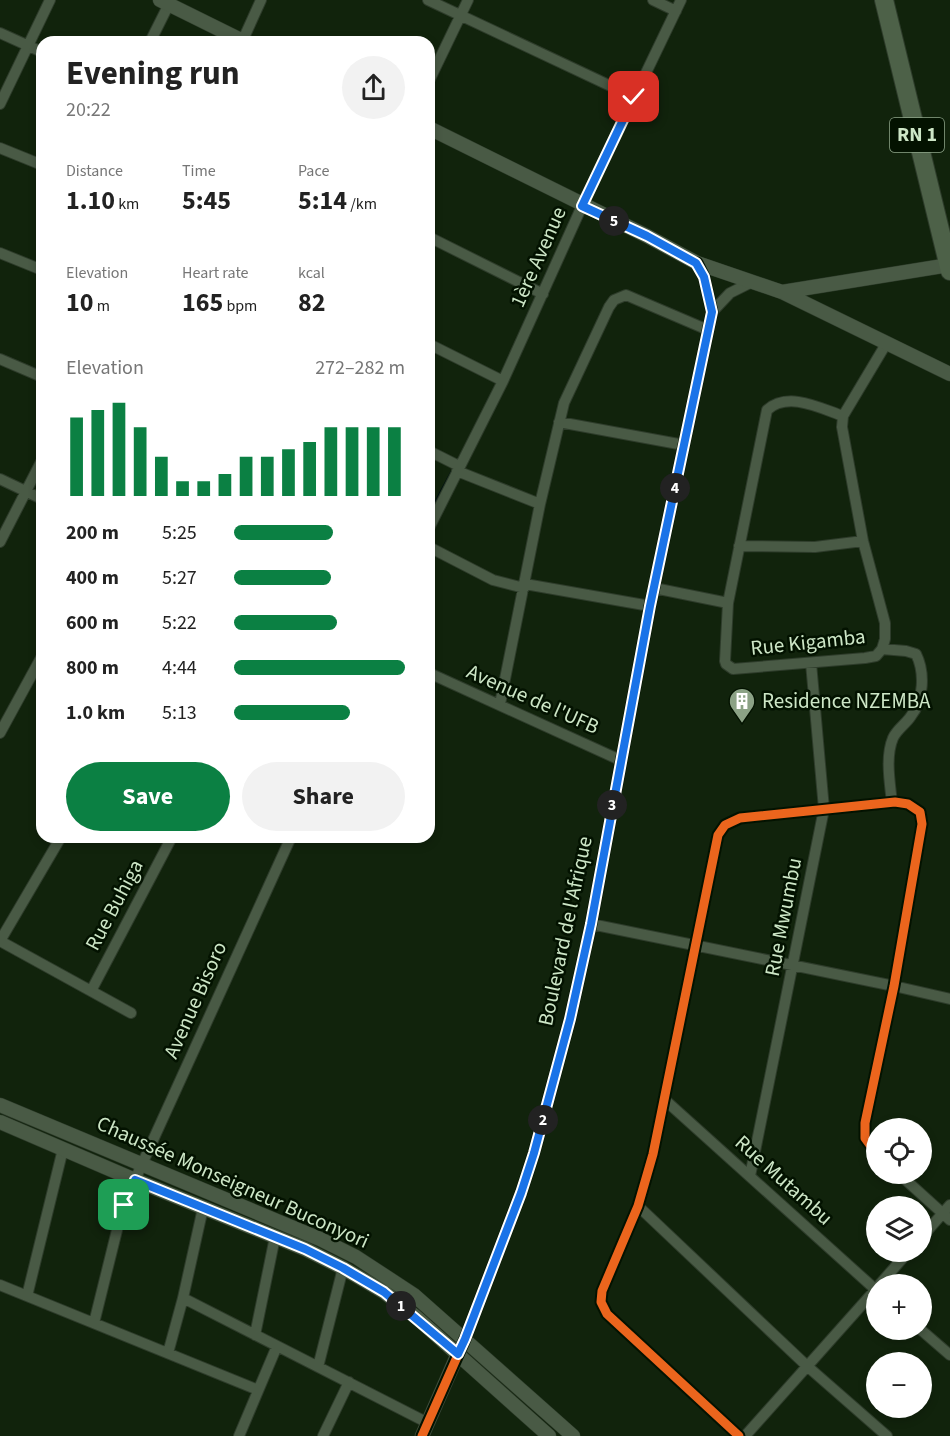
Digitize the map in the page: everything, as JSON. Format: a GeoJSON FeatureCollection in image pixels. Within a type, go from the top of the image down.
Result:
{"type":"FeatureCollection","features":[{"type":"Feature","properties":{"kind":"highway","name":"RN 1"},"geometry":{"type":"LineString","coordinates":[[884,0],[949,268]]}},
{"type":"Feature","properties":{"kind":"street"},"geometry":{"type":"LineString","coordinates":[[0,104],[50,0]]}},
{"type":"Feature","properties":{"kind":"street"},"geometry":{"type":"LineString","coordinates":[[246,36],[261,0]]}},
{"type":"Feature","properties":{"kind":"street"},"geometry":{"type":"LineString","coordinates":[[428,0],[634,97]]}},
{"type":"Feature","properties":{"kind":"street"},"geometry":{"type":"LineString","coordinates":[[435,69],[468,0]]}},
{"type":"Feature","properties":{"kind":"street"},"geometry":{"type":"LineString","coordinates":[[653,0],[676,11]]}},
{"type":"Feature","properties":{"kind":"street","name":"1ère Avenue"},"geometry":{"type":"LineString","coordinates":[[435,516],[502,381],[582,206],[681,0]]}},
{"type":"Feature","properties":{"kind":"street"},"geometry":{"type":"LineString","coordinates":[[152,36],[165,2],[231,36]]}},
{"type":"Feature","properties":{"kind":"street"},"geometry":{"type":"LineString","coordinates":[[0,33],[36,49]]}},
{"type":"Feature","properties":{"kind":"street"},"geometry":{"type":"LineString","coordinates":[[435,131],[582,206],[647,236],[696,263],[782,292],[950,374]]}},
{"type":"Feature","properties":{"kind":"street"},"geometry":{"type":"LineString","coordinates":[[0,148],[36,163]]}},
{"type":"Feature","properties":{"kind":"street"},"geometry":{"type":"LineString","coordinates":[[435,240],[543,294]]}},
{"type":"Feature","properties":{"kind":"street"},"geometry":{"type":"LineString","coordinates":[[0,253],[36,268]]}},
{"type":"Feature","properties":{"kind":"street","name":"Boulevard de l'Afrique"},"geometry":{"type":"LineString","coordinates":[[422,1436],[465,1339],[521,1193],[570,1019],[591,924],[650,606],[712,312],[704,277],[696,263]]}},
{"type":"Feature","properties":{"kind":"street"},"geometry":{"type":"LineString","coordinates":[[782,292],[949,268]]}},
{"type":"Feature","properties":{"kind":"street"},"geometry":{"type":"LineString","coordinates":[[712,312],[730,293],[752,282]]}},
{"type":"Feature","properties":{"kind":"street"},"geometry":{"type":"LineString","coordinates":[[500,704],[540,504],[559,422],[570,387],[614,300],[626,295],[708,330]]}},
{"type":"Feature","properties":{"kind":"street"},"geometry":{"type":"LineString","coordinates":[[886,344],[843,416],[843,436],[863,541],[885,623],[885,639],[882,649],[916,654],[922,665],[922,679],[916,709],[893,737],[890,751],[892,803]]}},
{"type":"Feature","properties":{"kind":"street"},"geometry":{"type":"LineString","coordinates":[[435,347],[502,381]]}},
{"type":"Feature","properties":{"kind":"street"},"geometry":{"type":"LineString","coordinates":[[0,359],[36,374]]}},
{"type":"Feature","properties":{"kind":"street"},"geometry":{"type":"LineString","coordinates":[[654,588],[728,603],[767,410],[774,404],[784,401],[798,401],[843,416]]}},
{"type":"Feature","properties":{"kind":"street"},"geometry":{"type":"LineString","coordinates":[[559,422],[684,445]]}},
{"type":"Feature","properties":{"kind":"street"},"geometry":{"type":"LineString","coordinates":[[435,455],[458,468],[540,504]]}},
{"type":"Feature","properties":{"kind":"street"},"geometry":{"type":"LineString","coordinates":[[0,542],[36,473]]}},
{"type":"Feature","properties":{"kind":"street"},"geometry":{"type":"LineString","coordinates":[[0,479],[36,496]]}},
{"type":"Feature","properties":{"kind":"street"},"geometry":{"type":"LineString","coordinates":[[739,546],[815,546],[863,541]]}},
{"type":"Feature","properties":{"kind":"street"},"geometry":{"type":"LineString","coordinates":[[435,551],[493,580],[650,606]]}},
{"type":"Feature","properties":{"kind":"street","name":"Rue Kigamba"},"geometry":{"type":"LineString","coordinates":[[728,603],[725,661],[729,667],[737,669],[876,656],[882,649]]}},
{"type":"Feature","properties":{"kind":"street","name":"Rue Mwumbu"},"geometry":{"type":"LineString","coordinates":[[750,1176],[824,809],[811,663]]}},
{"type":"Feature","properties":{"kind":"street","name":"Avenue de l'UFB"},"geometry":{"type":"LineString","coordinates":[[435,676],[620,760]]}},
{"type":"Feature","properties":{"kind":"street"},"geometry":{"type":"LineString","coordinates":[[0,733],[36,681]]}},
{"type":"Feature","properties":{"kind":"street"},"geometry":{"type":"LineString","coordinates":[[739,1436],[607,1314],[601,1302],[602,1292],[638,1206],[665,1100],[718,835],[725,825],[740,818],[892,803],[908,804],[921,812],[922,824],[894,986],[866,1118]]}},
{"type":"Feature","properties":{"kind":"street"},"geometry":{"type":"LineString","coordinates":[[57,843],[0,941],[131,1013]]}},
{"type":"Feature","properties":{"kind":"street","name":"Rue Buhiga"},"geometry":{"type":"LineString","coordinates":[[91,991],[169,843]]}},
{"type":"Feature","properties":{"kind":"street","name":"Avenue Bisoro"},"geometry":{"type":"LineString","coordinates":[[94,1323],[120,1218],[135,1180],[288,843]]}},
{"type":"Feature","properties":{"kind":"street"},"geometry":{"type":"LineString","coordinates":[[591,924],[950,999]]}},
{"type":"Feature","properties":{"kind":"street","name":"Rue Mutambu"},"geometry":{"type":"LineString","coordinates":[[665,1100],[866,1281]]}},
{"type":"Feature","properties":{"kind":"street","name":"Chaussée Monseigneur Buconyori"},"geometry":{"type":"LineString","coordinates":[[0,1105],[320,1239],[356,1257],[414,1295],[573,1436]]}},
{"type":"Feature","properties":{"kind":"street"},"geometry":{"type":"LineString","coordinates":[[866,1118],[866,1139]]}},
{"type":"Feature","properties":{"kind":"street","name":"Chaussée Monseigneur Buconyori"},"geometry":{"type":"LineString","coordinates":[[0,1122],[305,1249],[343,1268],[384,1292],[458,1354],[549,1436]]}},
{"type":"Feature","properties":{"kind":"street"},"geometry":{"type":"LineString","coordinates":[[27,1296],[63,1149]]}},
{"type":"Feature","properties":{"kind":"street"},"geometry":{"type":"LineString","coordinates":[[910,1184],[946,1217]]}},
{"type":"Feature","properties":{"kind":"street"},"geometry":{"type":"LineString","coordinates":[[932,1229],[946,1217],[950,1204]]}},
{"type":"Feature","properties":{"kind":"street"},"geometry":{"type":"LineString","coordinates":[[638,1206],[807,1366],[887,1436]]}},
{"type":"Feature","properties":{"kind":"street"},"geometry":{"type":"LineString","coordinates":[[168,1353],[203,1208]]}},
{"type":"Feature","properties":{"kind":"street"},"geometry":{"type":"LineString","coordinates":[[255,1335],[275,1237]]}},
{"type":"Feature","properties":{"kind":"street"},"geometry":{"type":"LineString","coordinates":[[889,1274],[899,1262]]}},
{"type":"Feature","properties":{"kind":"street"},"geometry":{"type":"LineString","coordinates":[[318,1367],[343,1268]]}},
{"type":"Feature","properties":{"kind":"street"},"geometry":{"type":"LineString","coordinates":[[0,1285],[258,1390]]}},
{"type":"Feature","properties":{"kind":"street"},"geometry":{"type":"LineString","coordinates":[[183,1298],[428,1423]]}},
{"type":"Feature","properties":{"kind":"street"},"geometry":{"type":"LineString","coordinates":[[744,1436],[866,1301]]}},
{"type":"Feature","properties":{"kind":"street"},"geometry":{"type":"LineString","coordinates":[[932,1339],[950,1355]]}},
{"type":"Feature","properties":{"kind":"street"},"geometry":{"type":"LineString","coordinates":[[239,1436],[278,1346]]}},
{"type":"Feature","properties":{"kind":"street"},"geometry":{"type":"LineString","coordinates":[[323,1436],[349,1382]]}},
{"type":"Feature","properties":{"kind":"waterway"},"geometry":{"type":"LineString","coordinates":[[435,503],[454,468]]}},
{"type":"Feature","properties":{"kind":"cycle path"},"geometry":{"type":"LineString","coordinates":[[422,1436],[465,1339],[521,1193],[570,1019],[591,924],[650,606],[712,312],[704,277],[697,263]]}},
{"type":"Feature","properties":{"kind":"cycle path"},"geometry":{"type":"LineString","coordinates":[[739,1436],[607,1314],[601,1302],[602,1291],[638,1206],[653,1154],[718,835],[725,825],[740,818],[895,802],[908,804],[920,812],[922,824],[894,986],[866,1118]]}},
{"type":"Feature","properties":{"kind":"cycle path"},"geometry":{"type":"LineString","coordinates":[[866,1118],[866,1139]]}},
{"type":"Feature","properties":{"kind":"place","name":"Residence NZEMBA"},"geometry":{"type":"Point","coordinates":[742,724]}},
{"type":"Feature","properties":{"kind":"route"},"geometry":{"type":"LineString","coordinates":[[124,1205],[135,1180],[305,1249],[343,1268],[384,1292],[458,1354],[465,1339],[521,1193],[570,1019],[591,924],[650,606],[712,312],[704,277],[696,263],[647,236],[582,206],[634,97]]}}]}
